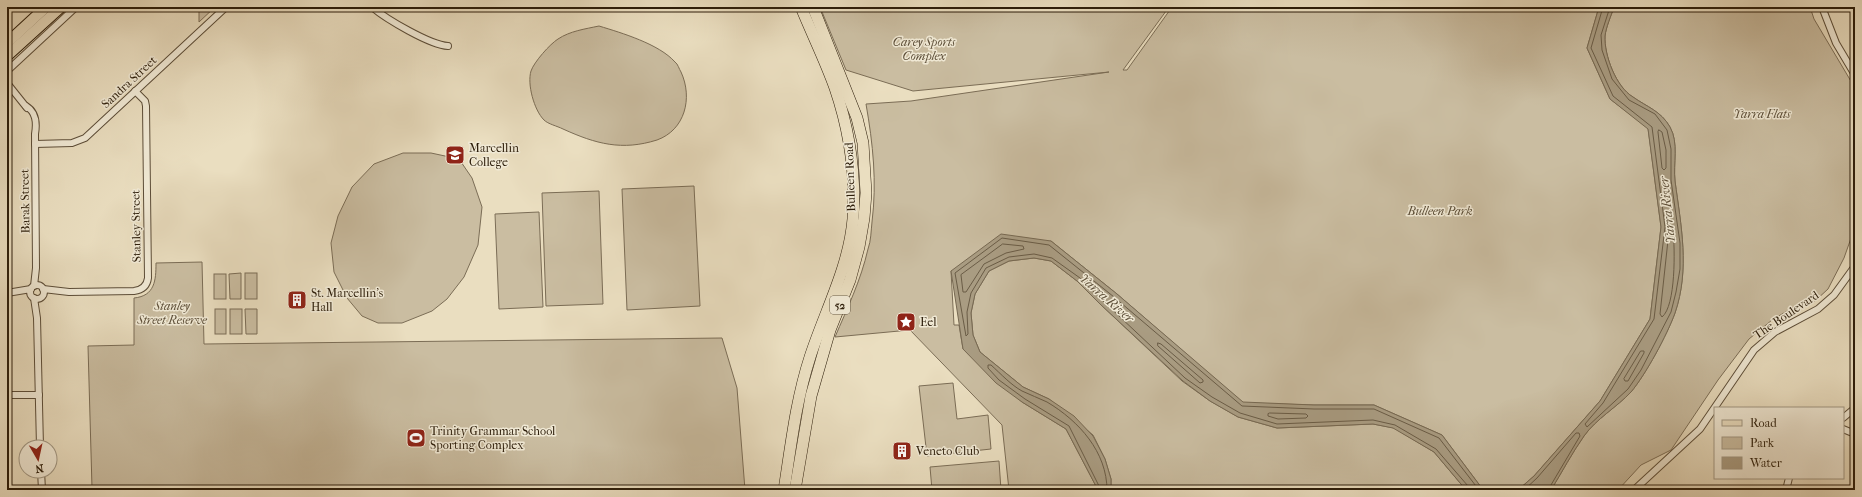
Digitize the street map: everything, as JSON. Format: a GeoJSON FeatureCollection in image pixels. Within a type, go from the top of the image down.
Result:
{"type":"FeatureCollection","features":[{"type":"Feature","properties":{"kind":"highway","name":"Bulleen Road"},"geometry":{"type":"LineString","coordinates":[[784,490],[800,395],[810,358],[844,266],[853,219],[852,172],[845,122],[834,86],[801,7]]}},
{"type":"Feature","properties":{"kind":"highway","name":"Bulleen Road"},"geometry":{"type":"LineString","coordinates":[[795,490],[811,396],[830,330],[850,280],[864,218],[866,193],[863,143],[857,118],[813,7]]}},
{"type":"Feature","properties":{"kind":"main road"},"geometry":{"type":"LineString","coordinates":[[7,43],[46,7]]}},
{"type":"Feature","properties":{"kind":"main road"},"geometry":{"type":"LineString","coordinates":[[7,56],[61,7]]}},
{"type":"Feature","properties":{"kind":"street"},"geometry":{"type":"LineString","coordinates":[[7,71],[76,7]]}},
{"type":"Feature","properties":{"kind":"street","name":"Sandra Street"},"geometry":{"type":"LineString","coordinates":[[35,144],[70,144],[82,140],[226,7]]}},
{"type":"Feature","properties":{"kind":"street"},"geometry":{"type":"LineString","coordinates":[[372,7],[429,41],[448,46]]}},
{"type":"Feature","properties":{"kind":"street"},"geometry":{"type":"LineString","coordinates":[[1822,7],[1836,43],[1855,76]]}},
{"type":"Feature","properties":{"kind":"street","name":"Barak Street"},"geometry":{"type":"LineString","coordinates":[[7,83],[17,97]]}},
{"type":"Feature","properties":{"kind":"street","name":"Barak Street"},"geometry":{"type":"LineString","coordinates":[[7,89],[26,106],[31,116],[35,134],[40,439]]}},
{"type":"Feature","properties":{"kind":"street","name":"Stanley Street"},"geometry":{"type":"LineString","coordinates":[[9,292],[137,291],[144,287],[147,281],[146,106],[145,101],[135,91]]}},
{"type":"Feature","properties":{"kind":"street","name":"The Boulevard"},"geometry":{"type":"LineString","coordinates":[[1715,407],[1754,350],[1775,332],[1818,309],[1834,296],[1855,266]]}},
{"type":"Feature","properties":{"kind":"street"},"geometry":{"type":"LineString","coordinates":[[7,395],[39,395]]}},
{"type":"Feature","properties":{"kind":"street"},"geometry":{"type":"LineString","coordinates":[[1844,417],[1855,408]]}},
{"type":"Feature","properties":{"kind":"street","name":"The Boulevard"},"geometry":{"type":"LineString","coordinates":[[1634,490],[1700,429],[1714,409]]}},
{"type":"Feature","properties":{"kind":"street"},"geometry":{"type":"LineString","coordinates":[[1844,429],[1855,434]]}},
{"type":"Feature","properties":{"kind":"street"},"geometry":{"type":"LineString","coordinates":[[41,479],[42,490]]}},
{"type":"Feature","properties":{"kind":"street"},"geometry":{"type":"LineString","coordinates":[[1786,490],[1789,479]]}},
{"type":"Feature","properties":{"kind":"green space"},"geometry":{"type":"Polygon","coordinates":[[[199,7],[215,7],[199,22],[199,7]]]}},
{"type":"Feature","properties":{"kind":"green space","name":"Bulleen Park"},"geometry":{"type":"Polygon","coordinates":[[[820,7],[1169,7],[1123,70],[1127,70],[1172,7],[1599,7],[1587,48],[1610,99],[1648,128],[1661,227],[1650,319],[1600,401],[1534,476],[1518,490],[1489,490],[1481,487],[1442,435],[1374,405],[1243,403],[1117,294],[1051,241],[951,271],[954,325],[959,325],[963,349],[1022,402],[1066,429],[1098,490],[1009,490],[1002,425],[910,330],[835,337],[858,283],[870,239],[874,178],[871,134],[866,104],[911,101],[1109,72],[913,91],[846,70],[820,7]]]}},
{"type":"Feature","properties":{"kind":"green space","name":"Yarra Flats"},"geometry":{"type":"Polygon","coordinates":[[[1614,7],[1810,7],[1814,19],[1855,88],[1855,227],[1844,258],[1828,289],[1815,301],[1799,304],[1772,320],[1749,339],[1718,380],[1671,450],[1641,465],[1618,490],[1551,490],[1584,436],[1600,419],[1631,392],[1637,384],[1656,354],[1667,332],[1680,297],[1683,247],[1675,181],[1675,146],[1673,133],[1662,117],[1638,101],[1621,86],[1612,70],[1605,44],[1605,36],[1607,25],[1614,7]]]}},
{"type":"Feature","properties":{"kind":"green space"},"geometry":{"type":"Polygon","coordinates":[[[599,26],[640,40],[660,50],[677,64],[685,82],[686,102],[680,121],[667,135],[657,140],[632,145],[609,144],[587,139],[548,123],[540,116],[534,104],[530,83],[531,71],[535,63],[551,45],[563,36],[599,26]]]}},
{"type":"Feature","properties":{"kind":"green space"},"geometry":{"type":"Polygon","coordinates":[[[403,153],[431,153],[459,159],[472,178],[482,207],[478,245],[464,277],[447,299],[432,311],[402,323],[378,323],[362,316],[347,298],[334,272],[331,243],[338,216],[352,187],[374,164],[403,153]]]}},
{"type":"Feature","properties":{"kind":"green space"},"geometry":{"type":"Polygon","coordinates":[[[694,186],[700,306],[627,310],[622,189],[694,186]]]}},
{"type":"Feature","properties":{"kind":"green space"},"geometry":{"type":"Polygon","coordinates":[[[599,191],[603,304],[546,306],[542,193],[599,191]]]}},
{"type":"Feature","properties":{"kind":"green space"},"geometry":{"type":"Polygon","coordinates":[[[539,212],[543,307],[499,309],[495,214],[539,212]]]}},
{"type":"Feature","properties":{"kind":"green space"},"geometry":{"type":"Polygon","coordinates":[[[1034,258],[1051,261],[1077,281],[1182,381],[1210,401],[1238,417],[1277,428],[1373,424],[1394,428],[1434,452],[1466,490],[1111,490],[1111,479],[1105,459],[1093,435],[1049,399],[1023,387],[980,352],[973,335],[971,313],[975,294],[989,271],[1009,261],[1034,258]]]}},
{"type":"Feature","properties":{"kind":"green space","name":"Trinity Grammar School Sporting Complex"},"geometry":{"type":"Polygon","coordinates":[[[202,262],[204,344],[722,338],[737,388],[745,490],[49,490],[92,488],[88,346],[134,345],[134,298],[141,297],[150,291],[155,281],[156,263],[202,262]]]}},
{"type":"Feature","properties":{"kind":"green space"},"geometry":{"type":"Polygon","coordinates":[[[241,273],[241,299],[230,299],[229,274],[241,273]]]}},
{"type":"Feature","properties":{"kind":"green space"},"geometry":{"type":"Polygon","coordinates":[[[245,273],[257,273],[257,299],[245,299],[245,273]]]}},
{"type":"Feature","properties":{"kind":"green space"},"geometry":{"type":"Polygon","coordinates":[[[214,274],[226,274],[226,299],[214,299],[214,274]]]}},
{"type":"Feature","properties":{"kind":"green space"},"geometry":{"type":"Polygon","coordinates":[[[215,309],[226,309],[226,334],[215,334],[215,309]]]}},
{"type":"Feature","properties":{"kind":"green space"},"geometry":{"type":"Polygon","coordinates":[[[230,309],[242,309],[242,334],[230,334],[230,309]]]}},
{"type":"Feature","properties":{"kind":"green space"},"geometry":{"type":"Polygon","coordinates":[[[245,309],[257,309],[257,334],[246,334],[245,309]]]}},
{"type":"Feature","properties":{"kind":"green space"},"geometry":{"type":"Polygon","coordinates":[[[953,383],[957,419],[988,415],[991,449],[927,456],[919,386],[953,383]]]}},
{"type":"Feature","properties":{"kind":"green space"},"geometry":{"type":"Polygon","coordinates":[[[999,461],[1001,490],[932,490],[930,467],[999,461]]]}},
{"type":"Feature","properties":{"kind":"water","name":"Yarra River"},"geometry":{"type":"Polygon","coordinates":[[[1599,7],[1614,7],[1606,29],[1605,44],[1609,61],[1616,78],[1627,92],[1662,117],[1673,133],[1675,146],[1675,181],[1683,247],[1680,297],[1667,332],[1656,354],[1637,384],[1631,392],[1600,419],[1584,436],[1551,490],[1518,490],[1534,476],[1600,401],[1650,319],[1661,227],[1648,129],[1610,99],[1587,48],[1599,7]]]}},
{"type":"Feature","properties":{"kind":"water","name":"Yarra River"},"geometry":{"type":"Polygon","coordinates":[[[1001,234],[1051,241],[1117,294],[1243,402],[1314,405],[1374,405],[1442,435],[1481,487],[1489,490],[1466,490],[1434,452],[1393,428],[1373,424],[1277,428],[1238,417],[1210,401],[1183,381],[1077,281],[1051,261],[1034,258],[1009,261],[989,271],[975,294],[971,313],[973,335],[980,352],[1023,387],[1049,399],[1074,416],[1093,436],[1105,459],[1111,479],[1111,490],[1098,490],[1066,429],[1022,402],[996,383],[963,349],[951,271],[1001,234]]]}},
{"type":"Feature","properties":{"kind":"place","name":"Marcellin College"},"geometry":{"type":"Point","coordinates":[455,155]}},
{"type":"Feature","properties":{"kind":"place","name":"St. Marcellin's Hall"},"geometry":{"type":"Point","coordinates":[297,300]}},
{"type":"Feature","properties":{"kind":"place","name":"Eel"},"geometry":{"type":"Point","coordinates":[906,322]}},
{"type":"Feature","properties":{"kind":"place","name":"Trinity Grammar School Sporting Complex"},"geometry":{"type":"Point","coordinates":[416,438]}},
{"type":"Feature","properties":{"kind":"place","name":"Veneto Club"},"geometry":{"type":"Point","coordinates":[902,451]}},
{"type":"Feature","properties":{"kind":"park label","name":"Carey Sports Complex"},"geometry":{"type":"Point","coordinates":[924,49]}},
{"type":"Feature","properties":{"kind":"park label","name":"Stanley Street Reserve"},"geometry":{"type":"Point","coordinates":[172,313]}}]}
